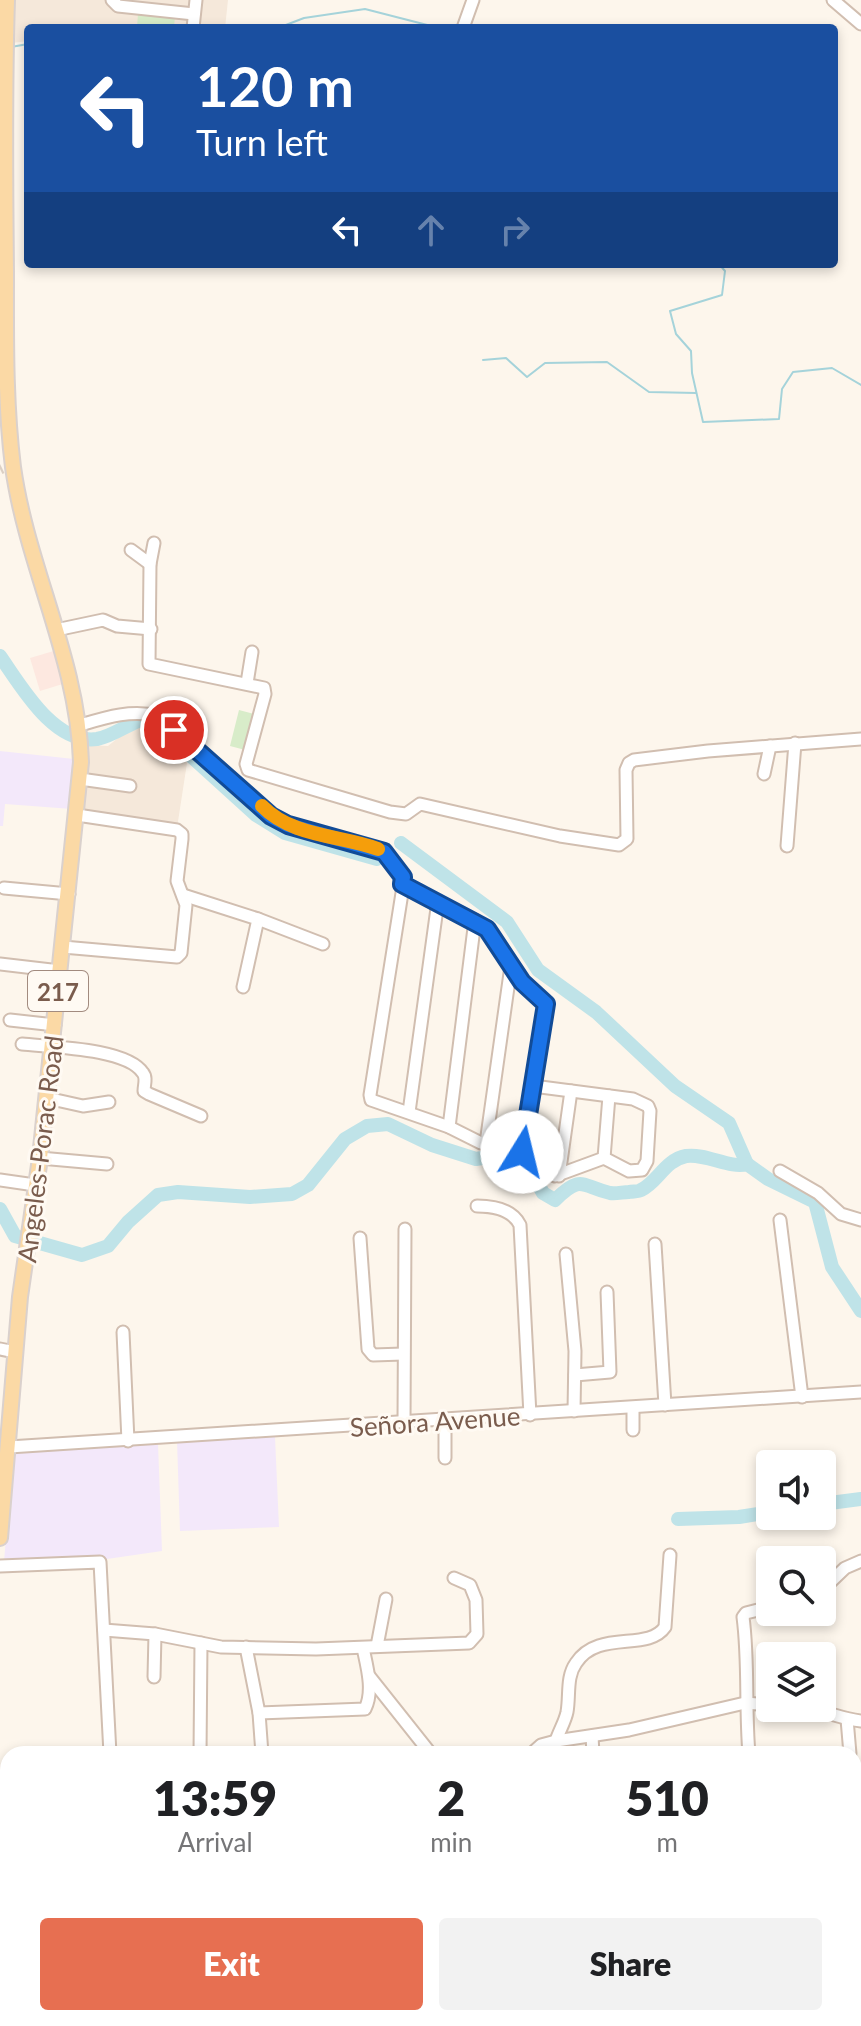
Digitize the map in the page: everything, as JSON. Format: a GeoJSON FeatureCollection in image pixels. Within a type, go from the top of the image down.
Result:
{"type":"FeatureCollection","features":[{"type":"Feature","properties":{"kind":"main road","name":"Angeles-Porac Road"},"geometry":{"type":"LineString","coordinates":[[0,1538],[9,1447],[6,1409],[8,1351],[28,1252],[40,1158],[81,753],[56,630],[22,509],[7,468],[3,31],[7,0]]}},
{"type":"Feature","properties":{"kind":"street"},"geometry":{"type":"LineString","coordinates":[[112,0],[118,6],[194,14]]}},
{"type":"Feature","properties":{"kind":"street"},"geometry":{"type":"LineString","coordinates":[[193,24],[196,0]]}},
{"type":"Feature","properties":{"kind":"street"},"geometry":{"type":"LineString","coordinates":[[464,24],[473,0]]}},
{"type":"Feature","properties":{"kind":"street"},"geometry":{"type":"LineString","coordinates":[[833,0],[861,24]]}},
{"type":"Feature","properties":{"kind":"street"},"geometry":{"type":"LineString","coordinates":[[154,543],[150,564],[148,660],[151,666],[264,688],[246,764],[248,770],[400,814],[406,814],[420,804],[597,843],[619,845],[627,839],[626,770],[634,760],[861,739]]}},
{"type":"Feature","properties":{"kind":"street"},"geometry":{"type":"LineString","coordinates":[[131,550],[150,564]]}},
{"type":"Feature","properties":{"kind":"street"},"geometry":{"type":"LineString","coordinates":[[56,630],[103,620],[117,626],[151,629]]}},
{"type":"Feature","properties":{"kind":"street"},"geometry":{"type":"LineString","coordinates":[[247,683],[252,652]]}},
{"type":"Feature","properties":{"kind":"street"},"geometry":{"type":"LineString","coordinates":[[78,728],[117,714],[146,713],[158,716],[271,816],[288,825],[384,852],[403,877],[371,1100],[486,1143],[522,1152],[543,1171],[559,1176],[604,1158],[629,1171],[642,1170],[647,1161],[648,1106],[633,1099],[533,1086]]}},
{"type":"Feature","properties":{"kind":"street"},"geometry":{"type":"LineString","coordinates":[[787,846],[795,743]]}},
{"type":"Feature","properties":{"kind":"street"},"geometry":{"type":"LineString","coordinates":[[764,774],[770,746]]}},
{"type":"Feature","properties":{"kind":"street"},"geometry":{"type":"LineString","coordinates":[[80,779],[130,786]]}},
{"type":"Feature","properties":{"kind":"street"},"geometry":{"type":"LineString","coordinates":[[63,947],[177,957],[181,953],[186,911],[177,881],[182,834],[177,830],[77,815]]}},
{"type":"Feature","properties":{"kind":"street"},"geometry":{"type":"LineString","coordinates":[[402,884],[487,929],[522,982],[546,1004],[522,1152]]}},
{"type":"Feature","properties":{"kind":"street"},"geometry":{"type":"LineString","coordinates":[[4,888],[69,894]]}},
{"type":"Feature","properties":{"kind":"street"},"geometry":{"type":"LineString","coordinates":[[183,895],[323,944]]}},
{"type":"Feature","properties":{"kind":"street"},"geometry":{"type":"LineString","coordinates":[[409,1112],[438,901]]}},
{"type":"Feature","properties":{"kind":"street"},"geometry":{"type":"LineString","coordinates":[[243,987],[258,919]]}},
{"type":"Feature","properties":{"kind":"street"},"geometry":{"type":"LineString","coordinates":[[449,1127],[475,920]]}},
{"type":"Feature","properties":{"kind":"street"},"geometry":{"type":"LineString","coordinates":[[0,964],[60,971]]}},
{"type":"Feature","properties":{"kind":"street"},"geometry":{"type":"LineString","coordinates":[[486,1143],[511,966]]}},
{"type":"Feature","properties":{"kind":"street"},"geometry":{"type":"LineString","coordinates":[[10,1020],[55,1025]]}},
{"type":"Feature","properties":{"kind":"street"},"geometry":{"type":"LineString","coordinates":[[22,1044],[104,1054],[124,1060],[143,1072],[146,1078],[144,1091],[201,1116]]}},
{"type":"Feature","properties":{"kind":"street"},"geometry":{"type":"LineString","coordinates":[[559,1176],[571,1091]]}},
{"type":"Feature","properties":{"kind":"street"},"geometry":{"type":"LineString","coordinates":[[604,1158],[609,1096]]}},
{"type":"Feature","properties":{"kind":"street"},"geometry":{"type":"LineString","coordinates":[[47,1098],[88,1107],[109,1102]]}},
{"type":"Feature","properties":{"kind":"street"},"geometry":{"type":"LineString","coordinates":[[40,1158],[107,1164]]}},
{"type":"Feature","properties":{"kind":"street"},"geometry":{"type":"LineString","coordinates":[[780,1171],[818,1193],[841,1214],[861,1220]]}},
{"type":"Feature","properties":{"kind":"street"},"geometry":{"type":"LineString","coordinates":[[0,1180],[35,1185]]}},
{"type":"Feature","properties":{"kind":"street"},"geometry":{"type":"LineString","coordinates":[[477,1206],[499,1208],[517,1218],[520,1225],[530,1415]]}},
{"type":"Feature","properties":{"kind":"street"},"geometry":{"type":"LineString","coordinates":[[780,1220],[802,1397]]}},
{"type":"Feature","properties":{"kind":"street"},"geometry":{"type":"LineString","coordinates":[[404,1423],[405,1229]]}},
{"type":"Feature","properties":{"kind":"street"},"geometry":{"type":"LineString","coordinates":[[360,1238],[368,1349],[373,1355],[403,1354]]}},
{"type":"Feature","properties":{"kind":"street"},"geometry":{"type":"LineString","coordinates":[[655,1244],[665,1405]]}},
{"type":"Feature","properties":{"kind":"street"},"geometry":{"type":"LineString","coordinates":[[566,1254],[572,1299],[574,1411]]}},
{"type":"Feature","properties":{"kind":"street"},"geometry":{"type":"LineString","coordinates":[[575,1375],[610,1372],[607,1292]]}},
{"type":"Feature","properties":{"kind":"street"},"geometry":{"type":"LineString","coordinates":[[123,1332],[128,1441]]}},
{"type":"Feature","properties":{"kind":"street","name":"Señora Avenue"},"geometry":{"type":"LineString","coordinates":[[9,1447],[861,1392]]}},
{"type":"Feature","properties":{"kind":"street"},"geometry":{"type":"LineString","coordinates":[[633,1408],[633,1430]]}},
{"type":"Feature","properties":{"kind":"street"},"geometry":{"type":"LineString","coordinates":[[445,1419],[445,1458]]}},
{"type":"Feature","properties":{"kind":"street"},"geometry":{"type":"LineString","coordinates":[[556,1741],[566,1714],[569,1681],[577,1660],[603,1643],[656,1635],[665,1627],[670,1555]]}},
{"type":"Feature","properties":{"kind":"street"},"geometry":{"type":"LineString","coordinates":[[836,1577],[845,1568],[861,1561]]}},
{"type":"Feature","properties":{"kind":"street"},"geometry":{"type":"LineString","coordinates":[[0,1566],[100,1562],[110,1746]]}},
{"type":"Feature","properties":{"kind":"street"},"geometry":{"type":"LineString","coordinates":[[104,1630],[155,1634],[221,1647],[363,1648],[469,1643],[477,1634],[476,1600],[470,1585],[454,1578]]}},
{"type":"Feature","properties":{"kind":"street"},"geometry":{"type":"LineString","coordinates":[[377,1646],[386,1599]]}},
{"type":"Feature","properties":{"kind":"street"},"geometry":{"type":"LineString","coordinates":[[748,1746],[743,1617],[756,1610]]}},
{"type":"Feature","properties":{"kind":"street"},"geometry":{"type":"LineString","coordinates":[[154,1677],[155,1634]]}},
{"type":"Feature","properties":{"kind":"street"},"geometry":{"type":"LineString","coordinates":[[200,1746],[201,1643]]}},
{"type":"Feature","properties":{"kind":"street"},"geometry":{"type":"LineString","coordinates":[[246,1647],[259,1713],[261,1746]]}},
{"type":"Feature","properties":{"kind":"street"},"geometry":{"type":"LineString","coordinates":[[259,1713],[365,1709],[369,1676],[363,1648]]}},
{"type":"Feature","properties":{"kind":"street"},"geometry":{"type":"LineString","coordinates":[[369,1676],[425,1746]]}},
{"type":"Feature","properties":{"kind":"street"},"geometry":{"type":"LineString","coordinates":[[540,1746],[629,1730],[745,1703],[756,1704]]}},
{"type":"Feature","properties":{"kind":"street"},"geometry":{"type":"LineString","coordinates":[[836,1714],[861,1721]]}},
{"type":"Feature","properties":{"kind":"street"},"geometry":{"type":"LineString","coordinates":[[847,1719],[849,1746]]}},
{"type":"Feature","properties":{"kind":"street"},"geometry":{"type":"LineString","coordinates":[[592,1736],[593,1746]]}},
{"type":"Feature","properties":{"kind":"shaded area"},"geometry":{"type":"Polygon","coordinates":[[[14,0],[228,0],[225,24],[24,24],[24,42],[12,43],[14,0]]]}},
{"type":"Feature","properties":{"kind":"shaded area"},"geometry":{"type":"Polygon","coordinates":[[[57,650],[66,683],[40,691],[30,658],[57,650]]]}},
{"type":"Feature","properties":{"kind":"shaded area"},"geometry":{"type":"Polygon","coordinates":[[[145,723],[161,732],[187,763],[177,828],[81,815],[86,745],[108,746],[132,727],[145,723]]]}},
{"type":"Feature","properties":{"kind":"shaded area"},"geometry":{"type":"Polygon","coordinates":[[[0,751],[74,759],[72,809],[5,804],[3,826],[0,826],[0,751]]]}},
{"type":"Feature","properties":{"kind":"shaded area"},"geometry":{"type":"Polygon","coordinates":[[[275,1437],[279,1527],[180,1531],[177,1441],[275,1437]]]}},
{"type":"Feature","properties":{"kind":"shaded area"},"geometry":{"type":"Polygon","coordinates":[[[158,1444],[162,1551],[100,1560],[4,1562],[13,1451],[158,1444]]]}},
{"type":"Feature","properties":{"kind":"green space"},"geometry":{"type":"Polygon","coordinates":[[[138,13],[175,16],[174,24],[137,24],[138,13]]]}},
{"type":"Feature","properties":{"kind":"green space"},"geometry":{"type":"Polygon","coordinates":[[[239,710],[258,715],[249,751],[230,746],[239,710]]]}},
{"type":"Feature","properties":{"kind":"waterway"},"geometry":{"type":"LineString","coordinates":[[288,24],[304,18],[365,9],[423,24]]}},
{"type":"Feature","properties":{"kind":"waterway"},"geometry":{"type":"LineString","coordinates":[[11,47],[24,45]]}},
{"type":"Feature","properties":{"kind":"waterway"},"geometry":{"type":"LineString","coordinates":[[722,268],[725,271],[722,295],[670,311],[676,334],[691,351],[692,373],[703,422],[779,419],[782,389],[793,372],[832,368],[861,385]]}},
{"type":"Feature","properties":{"kind":"waterway"},"geometry":{"type":"LineString","coordinates":[[483,360],[506,358],[527,377],[545,363],[607,362],[649,392],[696,393]]}},
{"type":"Feature","properties":{"kind":"waterway"},"geometry":{"type":"LineString","coordinates":[[0,656],[40,711],[67,733],[97,739],[143,719],[160,728],[256,815],[285,833],[377,859]]}},
{"type":"Feature","properties":{"kind":"waterway"},"geometry":{"type":"LineString","coordinates":[[401,843],[507,922],[538,970],[596,1012],[675,1086],[729,1123],[747,1164]]}},
{"type":"Feature","properties":{"kind":"waterway"},"geometry":{"type":"LineString","coordinates":[[0,1209],[15,1236],[82,1255],[108,1246],[128,1222],[158,1195],[178,1192],[250,1197],[292,1194],[308,1185],[345,1139],[367,1126],[388,1124],[432,1145],[476,1159],[511,1157],[527,1164],[543,1193],[555,1200],[577,1184],[612,1193],[640,1191],[672,1162],[694,1156],[747,1164],[768,1179],[815,1202],[832,1267],[861,1311]]}},
{"type":"Feature","properties":{"kind":"waterway"},"geometry":{"type":"LineString","coordinates":[[836,1502],[861,1499]]}},
{"type":"Feature","properties":{"kind":"waterway"},"geometry":{"type":"LineString","coordinates":[[678,1519],[756,1514]]}},
{"type":"Feature","properties":{"kind":"slow traffic"},"geometry":{"type":"LineString","coordinates":[[262,806],[271,816],[288,825],[378,849]]}},
{"type":"Feature","properties":{"kind":"route"},"geometry":{"type":"LineString","coordinates":[[174,730],[271,816],[288,825],[384,852],[403,877],[402,884],[487,929],[522,982],[546,1004],[522,1152]]}}]}
